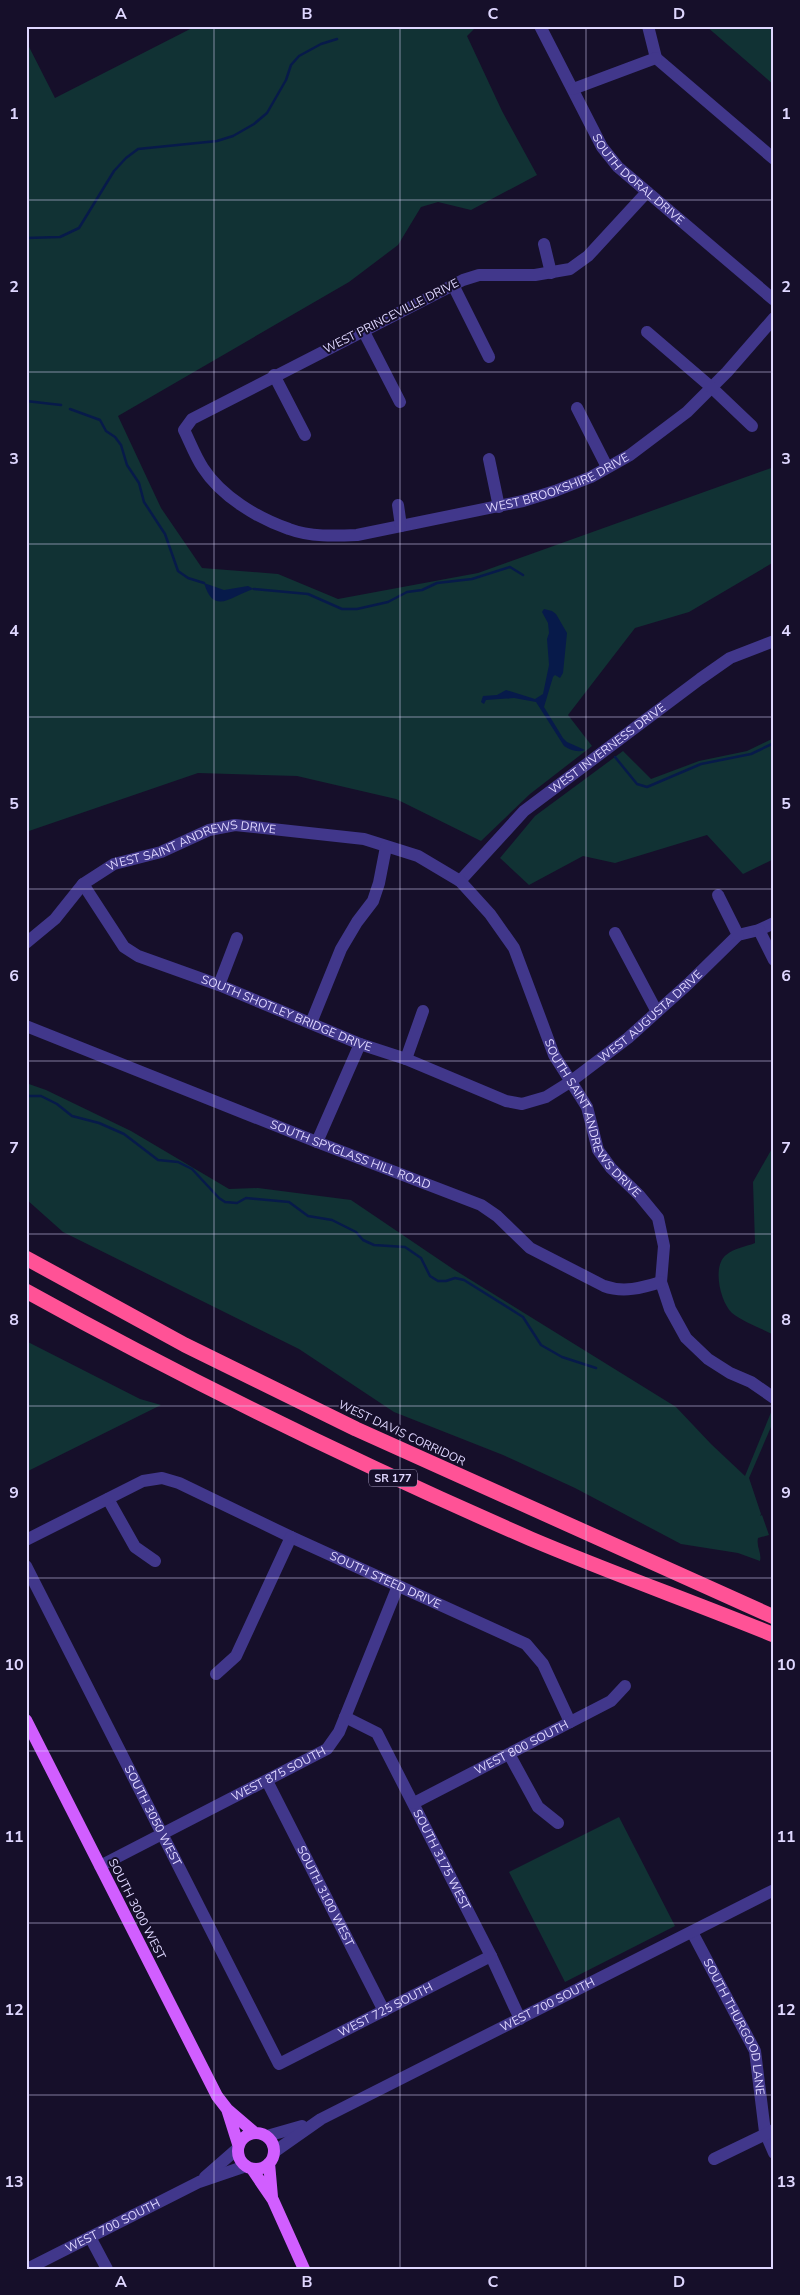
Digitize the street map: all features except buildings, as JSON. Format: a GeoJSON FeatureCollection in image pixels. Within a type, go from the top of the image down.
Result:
{"type":"FeatureCollection","features":[{"type":"Feature","properties":{"kind":"highway","name":"WEST DAVIS CORRIDOR"},"geometry":{"type":"LineString","coordinates":[[26,1258],[125,1313],[260,1382],[412,1455],[774,1617]]}},
{"type":"Feature","properties":{"kind":"highway","name":"SR 177"},"geometry":{"type":"LineString","coordinates":[[26,1291],[202,1386],[366,1465],[534,1540],[774,1634]]}},
{"type":"Feature","properties":{"kind":"main road","name":"SOUTH 3000 WEST"},"geometry":{"type":"LineString","coordinates":[[26,1720],[214,2091],[226,2110],[238,2147]]}},
{"type":"Feature","properties":{"kind":"main road","name":"SOUTH 3000 WEST"},"geometry":{"type":"LineString","coordinates":[[226,2110],[261,2134]]}},
{"type":"Feature","properties":{"kind":"main road"},"geometry":{"type":"LineString","coordinates":[[273,2200],[271,2141],[261,2134],[245,2136],[238,2147],[239,2159],[249,2167],[273,2200],[304,2269]]}},
{"type":"Feature","properties":{"kind":"main road"},"geometry":{"type":"LineString","coordinates":[[249,2167],[261,2168],[271,2158]]}},
{"type":"Feature","properties":{"kind":"street","name":"SOUTH DORAL DRIVE"},"geometry":{"type":"LineString","coordinates":[[540,26],[602,147],[618,167],[774,300]]}},
{"type":"Feature","properties":{"kind":"street"},"geometry":{"type":"LineString","coordinates":[[648,26],[656,58],[774,159]]}},
{"type":"Feature","properties":{"kind":"street"},"geometry":{"type":"LineString","coordinates":[[573,89],[656,58]]}},
{"type":"Feature","properties":{"kind":"street","name":"WEST PRINCEVILLE DRIVE"},"geometry":{"type":"LineString","coordinates":[[184,430],[192,419],[274,375],[453,285],[479,276],[535,276],[570,269],[588,256],[647,192]]}},
{"type":"Feature","properties":{"kind":"street"},"geometry":{"type":"LineString","coordinates":[[544,244],[551,273]]}},
{"type":"Feature","properties":{"kind":"street"},"geometry":{"type":"LineString","coordinates":[[453,285],[489,357]]}},
{"type":"Feature","properties":{"kind":"street","name":"WEST BROOKSHIRE DRIVE"},"geometry":{"type":"LineString","coordinates":[[184,430],[203,467],[217,485],[237,503],[289,530],[331,536],[357,535],[500,506],[555,491],[608,467],[654,438],[687,412],[774,318]]}},
{"type":"Feature","properties":{"kind":"street"},"geometry":{"type":"LineString","coordinates":[[363,330],[400,402]]}},
{"type":"Feature","properties":{"kind":"street"},"geometry":{"type":"LineString","coordinates":[[647,332],[712,387],[752,426]]}},
{"type":"Feature","properties":{"kind":"street"},"geometry":{"type":"LineString","coordinates":[[274,375],[305,435]]}},
{"type":"Feature","properties":{"kind":"street"},"geometry":{"type":"LineString","coordinates":[[577,408],[608,467]]}},
{"type":"Feature","properties":{"kind":"street"},"geometry":{"type":"LineString","coordinates":[[488,458],[500,506]]}},
{"type":"Feature","properties":{"kind":"street"},"geometry":{"type":"LineString","coordinates":[[398,505],[400,526]]}},
{"type":"Feature","properties":{"kind":"street","name":"WEST INVERNESS DRIVE"},"geometry":{"type":"LineString","coordinates":[[460,881],[524,811],[730,658],[774,641]]}},
{"type":"Feature","properties":{"kind":"street","name":"WEST SAINT ANDREWS DRIVE"},"geometry":{"type":"LineString","coordinates":[[26,943],[55,919],[83,884],[114,864],[161,852],[209,830],[234,825],[364,839],[386,847]]}},
{"type":"Feature","properties":{"kind":"street"},"geometry":{"type":"LineString","coordinates":[[311,1023],[342,949],[373,901],[379,883],[386,847]]}},
{"type":"Feature","properties":{"kind":"street","name":"SOUTH SAINT ANDREWS DRIVE"},"geometry":{"type":"LineString","coordinates":[[386,847],[418,856],[460,881],[490,914],[514,948],[554,1055],[587,1107],[598,1150],[611,1168],[639,1195],[658,1218],[664,1246],[661,1282],[670,1309],[686,1338],[708,1359],[730,1373],[751,1382],[774,1398]]}},
{"type":"Feature","properties":{"kind":"street","name":"SOUTH SHOTLEY BRIDGE DRIVE"},"geometry":{"type":"LineString","coordinates":[[83,884],[124,947],[138,956],[219,985],[360,1044],[406,1059],[506,1101],[522,1104]]}},
{"type":"Feature","properties":{"kind":"street"},"geometry":{"type":"LineString","coordinates":[[718,895],[738,935],[759,930],[774,923]]}},
{"type":"Feature","properties":{"kind":"street"},"geometry":{"type":"LineString","coordinates":[[759,930],[774,960]]}},
{"type":"Feature","properties":{"kind":"street"},"geometry":{"type":"LineString","coordinates":[[615,933],[657,1012]]}},
{"type":"Feature","properties":{"kind":"street","name":"WEST AUGUSTA DRIVE"},"geometry":{"type":"LineString","coordinates":[[522,1104],[546,1098],[628,1038],[738,935]]}},
{"type":"Feature","properties":{"kind":"street"},"geometry":{"type":"LineString","coordinates":[[219,985],[236,938]]}},
{"type":"Feature","properties":{"kind":"street"},"geometry":{"type":"LineString","coordinates":[[406,1059],[423,1011]]}},
{"type":"Feature","properties":{"kind":"street","name":"SOUTH SPYGLASS HILL ROAD"},"geometry":{"type":"LineString","coordinates":[[26,1026],[481,1205],[497,1216],[530,1248],[604,1286],[615,1290],[623,1290],[661,1282]]}},
{"type":"Feature","properties":{"kind":"street"},"geometry":{"type":"LineString","coordinates":[[317,1142],[360,1044]]}},
{"type":"Feature","properties":{"kind":"street","name":"SOUTH STEED DRIVE"},"geometry":{"type":"LineString","coordinates":[[108,1499],[142,1481],[162,1478],[179,1483],[291,1537],[526,1644],[542,1664],[570,1722]]}},
{"type":"Feature","properties":{"kind":"street"},"geometry":{"type":"LineString","coordinates":[[26,1540],[108,1499],[134,1548],[155,1561]]}},
{"type":"Feature","properties":{"kind":"street"},"geometry":{"type":"LineString","coordinates":[[216,1674],[236,1656],[291,1537]]}},
{"type":"Feature","properties":{"kind":"street","name":"SOUTH 3050 WEST"},"geometry":{"type":"LineString","coordinates":[[26,1566],[279,2064]]}},
{"type":"Feature","properties":{"kind":"street","name":"WEST 875 SOUTH"},"geometry":{"type":"LineString","coordinates":[[100,1866],[267,1782],[327,1749],[339,1732],[398,1586]]}},
{"type":"Feature","properties":{"kind":"street","name":"WEST 800 SOUTH"},"geometry":{"type":"LineString","coordinates":[[414,1803],[611,1701],[625,1686]]}},
{"type":"Feature","properties":{"kind":"street","name":"SOUTH 3175 WEST"},"geometry":{"type":"LineString","coordinates":[[345,1716],[377,1733],[491,1956],[520,2018]]}},
{"type":"Feature","properties":{"kind":"street"},"geometry":{"type":"LineString","coordinates":[[509,1754],[538,1807],[558,1823]]}},
{"type":"Feature","properties":{"kind":"street","name":"SOUTH 3100 WEST"},"geometry":{"type":"LineString","coordinates":[[267,1782],[384,2012]]}},
{"type":"Feature","properties":{"kind":"street","name":"WEST 700 SOUTH"},"geometry":{"type":"LineString","coordinates":[[271,2158],[321,2120],[774,1890]]}},
{"type":"Feature","properties":{"kind":"street","name":"SOUTH THURGOOD LANE"},"geometry":{"type":"LineString","coordinates":[[692,1932],[755,2051],[774,2154]]}},
{"type":"Feature","properties":{"kind":"street","name":"WEST 725 SOUTH"},"geometry":{"type":"LineString","coordinates":[[279,2064],[491,1956]]}},
{"type":"Feature","properties":{"kind":"street","name":"WEST 700 SOUTH"},"geometry":{"type":"LineString","coordinates":[[261,2134],[321,2120]]}},
{"type":"Feature","properties":{"kind":"street"},"geometry":{"type":"LineString","coordinates":[[714,2159],[770,2132]]}},
{"type":"Feature","properties":{"kind":"street","name":"WEST 700 SOUTH"},"geometry":{"type":"LineString","coordinates":[[199,2182],[238,2147]]}},
{"type":"Feature","properties":{"kind":"street","name":"WEST 700 SOUTH"},"geometry":{"type":"LineString","coordinates":[[27,2269],[199,2182],[249,2167]]}},
{"type":"Feature","properties":{"kind":"street"},"geometry":{"type":"LineString","coordinates":[[90,2237],[107,2269]]}},
{"type":"Feature","properties":{"kind":"green space"},"geometry":{"type":"Polygon","coordinates":[[[196,26],[477,26],[467,36],[502,111],[537,175],[471,210],[438,202],[421,207],[398,245],[349,282],[118,416],[161,508],[202,568],[278,574],[338,599],[478,573],[774,467],[774,562],[689,612],[635,628],[568,715],[592,746],[530,794],[481,841],[396,799],[297,776],[198,773],[26,832],[26,41],[55,98],[196,26]]]}},
{"type":"Feature","properties":{"kind":"green space"},"geometry":{"type":"Polygon","coordinates":[[[706,26],[774,26],[774,85],[706,26]]]}},
{"type":"Feature","properties":{"kind":"green space"},"geometry":{"type":"Polygon","coordinates":[[[774,738],[774,859],[743,874],[707,835],[615,863],[583,856],[529,885],[500,858],[535,816],[623,751],[651,779],[699,761],[747,751],[774,738]]]}},
{"type":"Feature","properties":{"kind":"green space"},"geometry":{"type":"Polygon","coordinates":[[[26,1083],[46,1090],[131,1131],[229,1189],[258,1188],[351,1200],[453,1269],[676,1407],[745,1476],[774,1405],[774,1420],[749,1478],[761,1514],[760,1516],[762,1515],[769,1535],[758,1538],[760,1561],[738,1553],[681,1544],[575,1488],[503,1455],[394,1412],[299,1349],[63,1232],[26,1199],[26,1083]]]}},
{"type":"Feature","properties":{"kind":"green space"},"geometry":{"type":"Polygon","coordinates":[[[774,1145],[774,1335],[732,1313],[721,1293],[719,1267],[722,1260],[729,1253],[755,1243],[753,1182],[774,1145]]]}},
{"type":"Feature","properties":{"kind":"green space"},"geometry":{"type":"Polygon","coordinates":[[[26,1341],[140,1399],[161,1405],[26,1472],[26,1341]]]}},
{"type":"Feature","properties":{"kind":"green space"},"geometry":{"type":"Polygon","coordinates":[[[619,1817],[675,1926],[565,1982],[509,1872],[619,1817]]]}},
{"type":"Feature","properties":{"kind":"water"},"geometry":{"type":"Polygon","coordinates":[[[204,583],[224,590],[248,586],[254,589],[231,599],[218,601],[213,599],[208,593],[204,583]]]}},
{"type":"Feature","properties":{"kind":"water"},"geometry":{"type":"Polygon","coordinates":[[[544,609],[556,614],[567,633],[563,673],[560,678],[555,675],[553,677],[544,707],[563,738],[567,742],[585,750],[582,751],[574,751],[564,746],[536,702],[514,698],[486,700],[484,704],[481,702],[483,696],[497,695],[506,690],[535,699],[543,694],[549,665],[547,639],[549,633],[548,623],[542,612],[544,609]]]}},
{"type":"Feature","properties":{"kind":"waterway"},"geometry":{"type":"LineString","coordinates":[[26,238],[60,237],[79,228],[114,171],[138,149],[217,141],[233,136],[254,124],[267,113],[286,80],[291,65],[299,56],[321,44],[337,39]]}},
{"type":"Feature","properties":{"kind":"waterway"},"geometry":{"type":"LineString","coordinates":[[26,401],[61,405]]}},
{"type":"Feature","properties":{"kind":"waterway"},"geometry":{"type":"LineString","coordinates":[[70,409],[100,420],[106,431],[115,437],[121,445],[127,465],[139,483],[144,502],[165,534],[178,571],[188,578],[204,583]]}},
{"type":"Feature","properties":{"kind":"waterway"},"geometry":{"type":"LineString","coordinates":[[254,589],[308,594],[342,609],[357,609],[388,602],[407,592],[422,590],[437,583],[472,579],[510,567],[523,575]]}},
{"type":"Feature","properties":{"kind":"waterway"},"geometry":{"type":"LineString","coordinates":[[615,757],[637,784],[647,787],[701,764],[751,754],[774,743]]}},
{"type":"Feature","properties":{"kind":"waterway"},"geometry":{"type":"LineString","coordinates":[[26,1096],[41,1096],[57,1104],[72,1116],[99,1123],[124,1134],[158,1160],[178,1162],[192,1169],[225,1202],[237,1203],[246,1198],[289,1202],[308,1216],[332,1220],[356,1232],[363,1240],[374,1245],[405,1247],[421,1258],[430,1276],[438,1281],[455,1278],[464,1280],[523,1317],[541,1345],[562,1357],[596,1368]]}}]}
